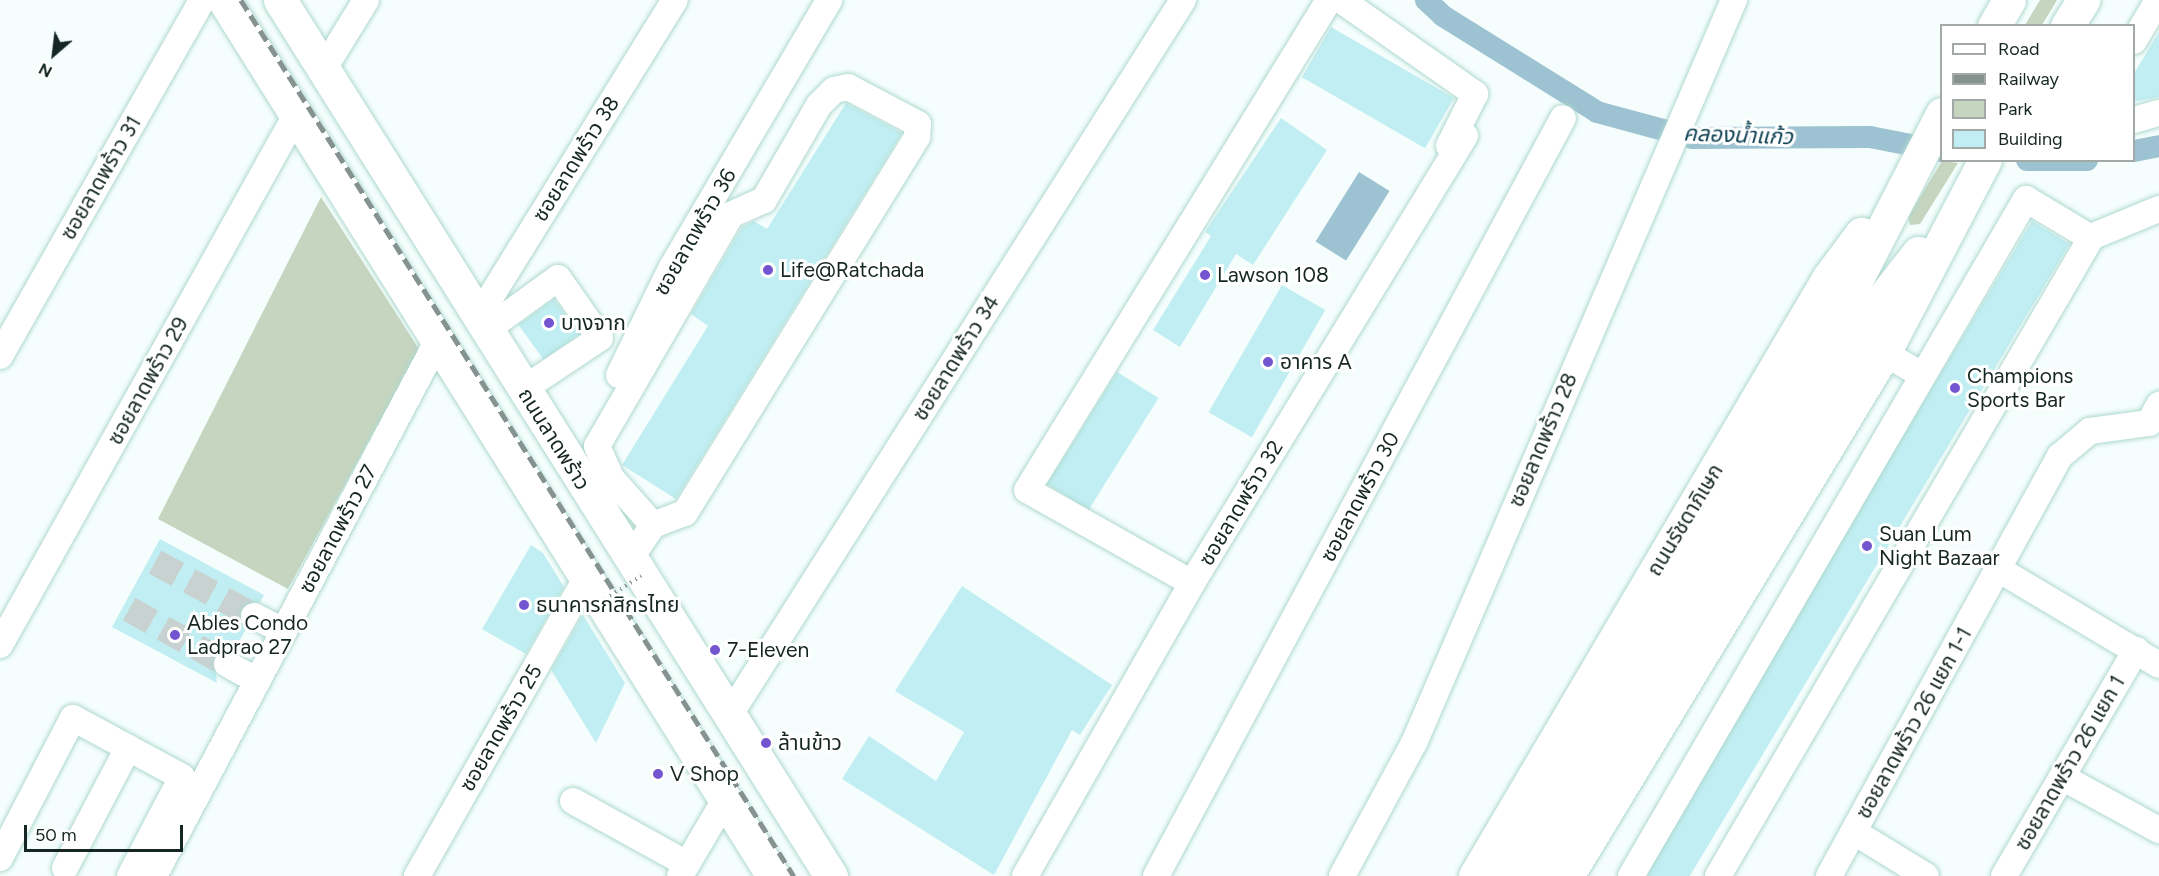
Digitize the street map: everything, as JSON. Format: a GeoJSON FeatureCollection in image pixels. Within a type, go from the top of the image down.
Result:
{"type":"FeatureCollection","features":[{"type":"Feature","properties":{"kind":"main road"},"geometry":{"type":"LineString","coordinates":[[224,0],[438,340],[588,594],[773,876]]}},
{"type":"Feature","properties":{"kind":"main road","name":"ถนนลาดพร้าว"},"geometry":{"type":"LineString","coordinates":[[280,0],[481,325],[831,876]]}},
{"type":"Feature","properties":{"kind":"main road"},"geometry":{"type":"LineString","coordinates":[[1995,24],[2009,0]]}},
{"type":"Feature","properties":{"kind":"main road"},"geometry":{"type":"LineString","coordinates":[[2068,24],[2083,0]]}},
{"type":"Feature","properties":{"kind":"main road","name":"ถนนรัชดาภิเษก"},"geometry":{"type":"LineString","coordinates":[[1533,876],[1768,456],[1912,165],[1938,120]]}},
{"type":"Feature","properties":{"kind":"main road","name":"ถนนรัชดาภิเษก"},"geometry":{"type":"LineString","coordinates":[[1567,876],[1884,353],[1964,195],[1984,162]]}},
{"type":"Feature","properties":{"kind":"main road","name":"ถนนรัชดาภิเษก"},"geometry":{"type":"LineString","coordinates":[[1475,876],[1829,277],[1912,165]]}},
{"type":"Feature","properties":{"kind":"main road","name":"ถนนรัชดาภิเษก"},"geometry":{"type":"LineString","coordinates":[[1501,876],[1768,456],[1872,312],[1964,195]]}},
{"type":"Feature","properties":{"kind":"street","name":"ซอยลาดพร้าว 31"},"geometry":{"type":"LineString","coordinates":[[0,356],[202,0]]}},
{"type":"Feature","properties":{"kind":"street"},"geometry":{"type":"LineString","coordinates":[[323,70],[366,0]]}},
{"type":"Feature","properties":{"kind":"street","name":"ซอยลาดพร้าว 38"},"geometry":{"type":"LineString","coordinates":[[481,325],[675,0]]}},
{"type":"Feature","properties":{"kind":"street","name":"ซอยลาดพร้าว 36"},"geometry":{"type":"LineString","coordinates":[[573,470],[672,267],[829,0]]}},
{"type":"Feature","properties":{"kind":"street","name":"ซอยลาดพร้าว 34"},"geometry":{"type":"LineString","coordinates":[[729,716],[1183,0]]}},
{"type":"Feature","properties":{"kind":"street"},"geometry":{"type":"LineString","coordinates":[[1329,0],[1027,490],[1187,580],[1474,105],[1475,94],[1466,86],[1341,0]]}},
{"type":"Feature","properties":{"kind":"street","name":"ซอยลาดพร้าว 28"},"geometry":{"type":"LineString","coordinates":[[1342,876],[1414,743],[1734,0]]}},
{"type":"Feature","properties":{"kind":"street"},"geometry":{"type":"LineString","coordinates":[[2135,38],[2158,0]]}},
{"type":"Feature","properties":{"kind":"street"},"geometry":{"type":"LineString","coordinates":[[635,568],[653,525],[685,513],[917,137],[918,124],[848,87],[834,90],[819,105],[764,200],[731,214],[597,446],[611,478],[653,525]]}},
{"type":"Feature","properties":{"kind":"street"},"geometry":{"type":"LineString","coordinates":[[2135,119],[2159,113]]}},
{"type":"Feature","properties":{"kind":"street","name":"ซอยลาดพร้าว 29"},"geometry":{"type":"LineString","coordinates":[[0,645],[296,116]]}},
{"type":"Feature","properties":{"kind":"street","name":"ซอยลาดพร้าว 30"},"geometry":{"type":"LineString","coordinates":[[1156,876],[1563,118]]}},
{"type":"Feature","properties":{"kind":"street","name":"ซอยลาดพร้าว 32"},"geometry":{"type":"LineString","coordinates":[[1025,876],[1187,580],[1465,136]]}},
{"type":"Feature","properties":{"kind":"street"},"geometry":{"type":"LineString","coordinates":[[1631,876],[2025,200],[2091,237]]}},
{"type":"Feature","properties":{"kind":"street"},"geometry":{"type":"LineString","coordinates":[[1718,876],[2091,237],[2159,209]]}},
{"type":"Feature","properties":{"kind":"street"},"geometry":{"type":"LineString","coordinates":[[481,325],[558,278],[600,338],[522,390]]}},
{"type":"Feature","properties":{"kind":"street","name":"ซอยลาดพร้าว 27"},"geometry":{"type":"LineString","coordinates":[[154,876],[438,340]]}},
{"type":"Feature","properties":{"kind":"street"},"geometry":{"type":"LineString","coordinates":[[1884,353],[1922,375]]}},
{"type":"Feature","properties":{"kind":"street","name":"ซอยลาดพร้าว 26 แยก 1-1"},"geometry":{"type":"LineString","coordinates":[[1829,876],[2060,456],[2074,441],[2090,432],[2149,423],[2159,405]]}},
{"type":"Feature","properties":{"kind":"street"},"geometry":{"type":"LineString","coordinates":[[1998,568],[2159,665]]}},
{"type":"Feature","properties":{"kind":"street","name":"ซอยลาดพร้าว 25"},"geometry":{"type":"LineString","coordinates":[[417,876],[588,594]]}},
{"type":"Feature","properties":{"kind":"street"},"geometry":{"type":"LineString","coordinates":[[254,616],[284,632]]}},
{"type":"Feature","properties":{"kind":"street","name":"ซอยลาดพร้าว 26 แยก 1"},"geometry":{"type":"LineString","coordinates":[[2004,876],[2136,650]]}},
{"type":"Feature","properties":{"kind":"street"},"geometry":{"type":"LineString","coordinates":[[227,663],[258,681]]}},
{"type":"Feature","properties":{"kind":"street"},"geometry":{"type":"LineString","coordinates":[[0,858],[74,718],[182,777],[130,876]]}},
{"type":"Feature","properties":{"kind":"street"},"geometry":{"type":"LineString","coordinates":[[65,868],[128,748]]}},
{"type":"Feature","properties":{"kind":"street"},"geometry":{"type":"LineString","coordinates":[[2062,777],[2159,830]]}},
{"type":"Feature","properties":{"kind":"street"},"geometry":{"type":"LineString","coordinates":[[573,801],[684,870],[724,800]]}},
{"type":"Feature","properties":{"kind":"street"},"geometry":{"type":"LineString","coordinates":[[1854,832],[1926,876]]}},
{"type":"Feature","properties":{"kind":"path"},"geometry":{"type":"LineString","coordinates":[[588,594],[635,568]]}},
{"type":"Feature","properties":{"kind":"green space"},"geometry":{"type":"Polygon","coordinates":[[[2040,0],[2057,0],[2043,24],[2026,24],[2040,0]]]}},
{"type":"Feature","properties":{"kind":"green space"},"geometry":{"type":"Polygon","coordinates":[[[1941,162],[1958,163],[1920,224],[1910,225],[1908,217],[1941,162]]]}},
{"type":"Feature","properties":{"kind":"green space"},"geometry":{"type":"Polygon","coordinates":[[[321,197],[419,349],[288,589],[158,519],[321,197]]]}},
{"type":"Feature","properties":{"kind":"water"},"geometry":{"type":"Polygon","coordinates":[[[1359,172],[1390,191],[1346,261],[1316,242],[1359,172]]]}},
{"type":"Feature","properties":{"kind":"building"},"geometry":{"type":"Polygon","coordinates":[[[1331,27],[1454,98],[1425,148],[1302,77],[1331,27]]]}},
{"type":"Feature","properties":{"kind":"building"},"geometry":{"type":"Polygon","coordinates":[[[2159,32],[2159,97],[2135,102],[2135,72],[2159,32]]]}},
{"type":"Feature","properties":{"kind":"building","name":"Life@Ratchada"},"geometry":{"type":"Polygon","coordinates":[[[846,103],[902,133],[676,499],[622,465],[708,326],[691,314],[742,227],[754,221],[767,229],[846,103]]]}},
{"type":"Feature","properties":{"kind":"building"},"geometry":{"type":"Polygon","coordinates":[[[1281,118],[1327,150],[1253,265],[1236,254],[1180,347],[1153,330],[1211,236],[1205,232],[1281,118]]]}},
{"type":"Feature","properties":{"kind":"building"},"geometry":{"type":"Polygon","coordinates":[[[2032,221],[2070,244],[1690,876],[1648,876],[1641,872],[2032,221]]]}},
{"type":"Feature","properties":{"kind":"building","name":"อาคาร A"},"geometry":{"type":"Polygon","coordinates":[[[1282,285],[1325,310],[1252,437],[1208,412],[1282,285]]]}},
{"type":"Feature","properties":{"kind":"building","name":"บางจาก"},"geometry":{"type":"Polygon","coordinates":[[[554,299],[579,334],[544,360],[518,325],[554,299]]]}},
{"type":"Feature","properties":{"kind":"building"},"geometry":{"type":"Polygon","coordinates":[[[1117,372],[1159,398],[1089,510],[1047,484],[1117,372]]]}},
{"type":"Feature","properties":{"kind":"building"},"geometry":{"type":"Polygon","coordinates":[[[160,539],[264,595],[260,602],[241,609],[246,629],[234,651],[214,657],[217,683],[112,627],[160,539]]]}},
{"type":"Feature","properties":{"kind":"building","name":"ธนาคารกสิกรไทย"},"geometry":{"type":"Polygon","coordinates":[[[531,545],[543,553],[564,587],[526,654],[482,629],[531,545]]]}},
{"type":"Feature","properties":{"kind":"building"},"geometry":{"type":"Polygon","coordinates":[[[962,586],[1112,685],[1080,735],[1072,730],[994,875],[842,779],[869,736],[936,781],[964,732],[895,691],[962,586]]]}},
{"type":"Feature","properties":{"kind":"building"},"geometry":{"type":"Polygon","coordinates":[[[583,615],[625,683],[596,743],[551,670],[583,615]]]}},
{"type":"Feature","properties":{"kind":"waterway","name":"คลองน้ำแก้ว"},"geometry":{"type":"LineString","coordinates":[[1426,0],[1443,16],[1597,112],[1693,138],[1870,137],[1940,151]]}},
{"type":"Feature","properties":{"kind":"waterway","name":"คลองน้ำแก้ว"},"geometry":{"type":"LineString","coordinates":[[2135,151],[2159,146]]}},
{"type":"Feature","properties":{"kind":"tunnel"},"geometry":{"type":"LineString","coordinates":[[155,562],[254,616]]}},
{"type":"Feature","properties":{"kind":"tunnel"},"geometry":{"type":"LineString","coordinates":[[129,609],[227,664]]}},
{"type":"Feature","properties":{"kind":"railway"},"geometry":{"type":"LineString","coordinates":[[241,0],[794,876]]}},
{"type":"Feature","properties":{"kind":"place","name":"Life@Ratchada"},"geometry":{"type":"Point","coordinates":[768,270]}},
{"type":"Feature","properties":{"kind":"place","name":"Lawson 108"},"geometry":{"type":"Point","coordinates":[1205,275]}},
{"type":"Feature","properties":{"kind":"place","name":"บางจาก"},"geometry":{"type":"Point","coordinates":[549,323]}},
{"type":"Feature","properties":{"kind":"place","name":"อาคาร A"},"geometry":{"type":"Point","coordinates":[1268,362]}},
{"type":"Feature","properties":{"kind":"place","name":"Champions Sports Bar"},"geometry":{"type":"Point","coordinates":[1955,388]}},
{"type":"Feature","properties":{"kind":"place","name":"Suan Lum Night Bazaar"},"geometry":{"type":"Point","coordinates":[1867,546]}},
{"type":"Feature","properties":{"kind":"place","name":"ธนาคารกสิกรไทย"},"geometry":{"type":"Point","coordinates":[524,605]}},
{"type":"Feature","properties":{"kind":"place","name":"Ables Condo Ladprao 27"},"geometry":{"type":"Point","coordinates":[175,635]}},
{"type":"Feature","properties":{"kind":"place","name":"7-Eleven"},"geometry":{"type":"Point","coordinates":[715,650]}},
{"type":"Feature","properties":{"kind":"place","name":"ล้านข้าว"},"geometry":{"type":"Point","coordinates":[766,743]}},
{"type":"Feature","properties":{"kind":"place","name":"V Shop"},"geometry":{"type":"Point","coordinates":[658,774]}}]}
